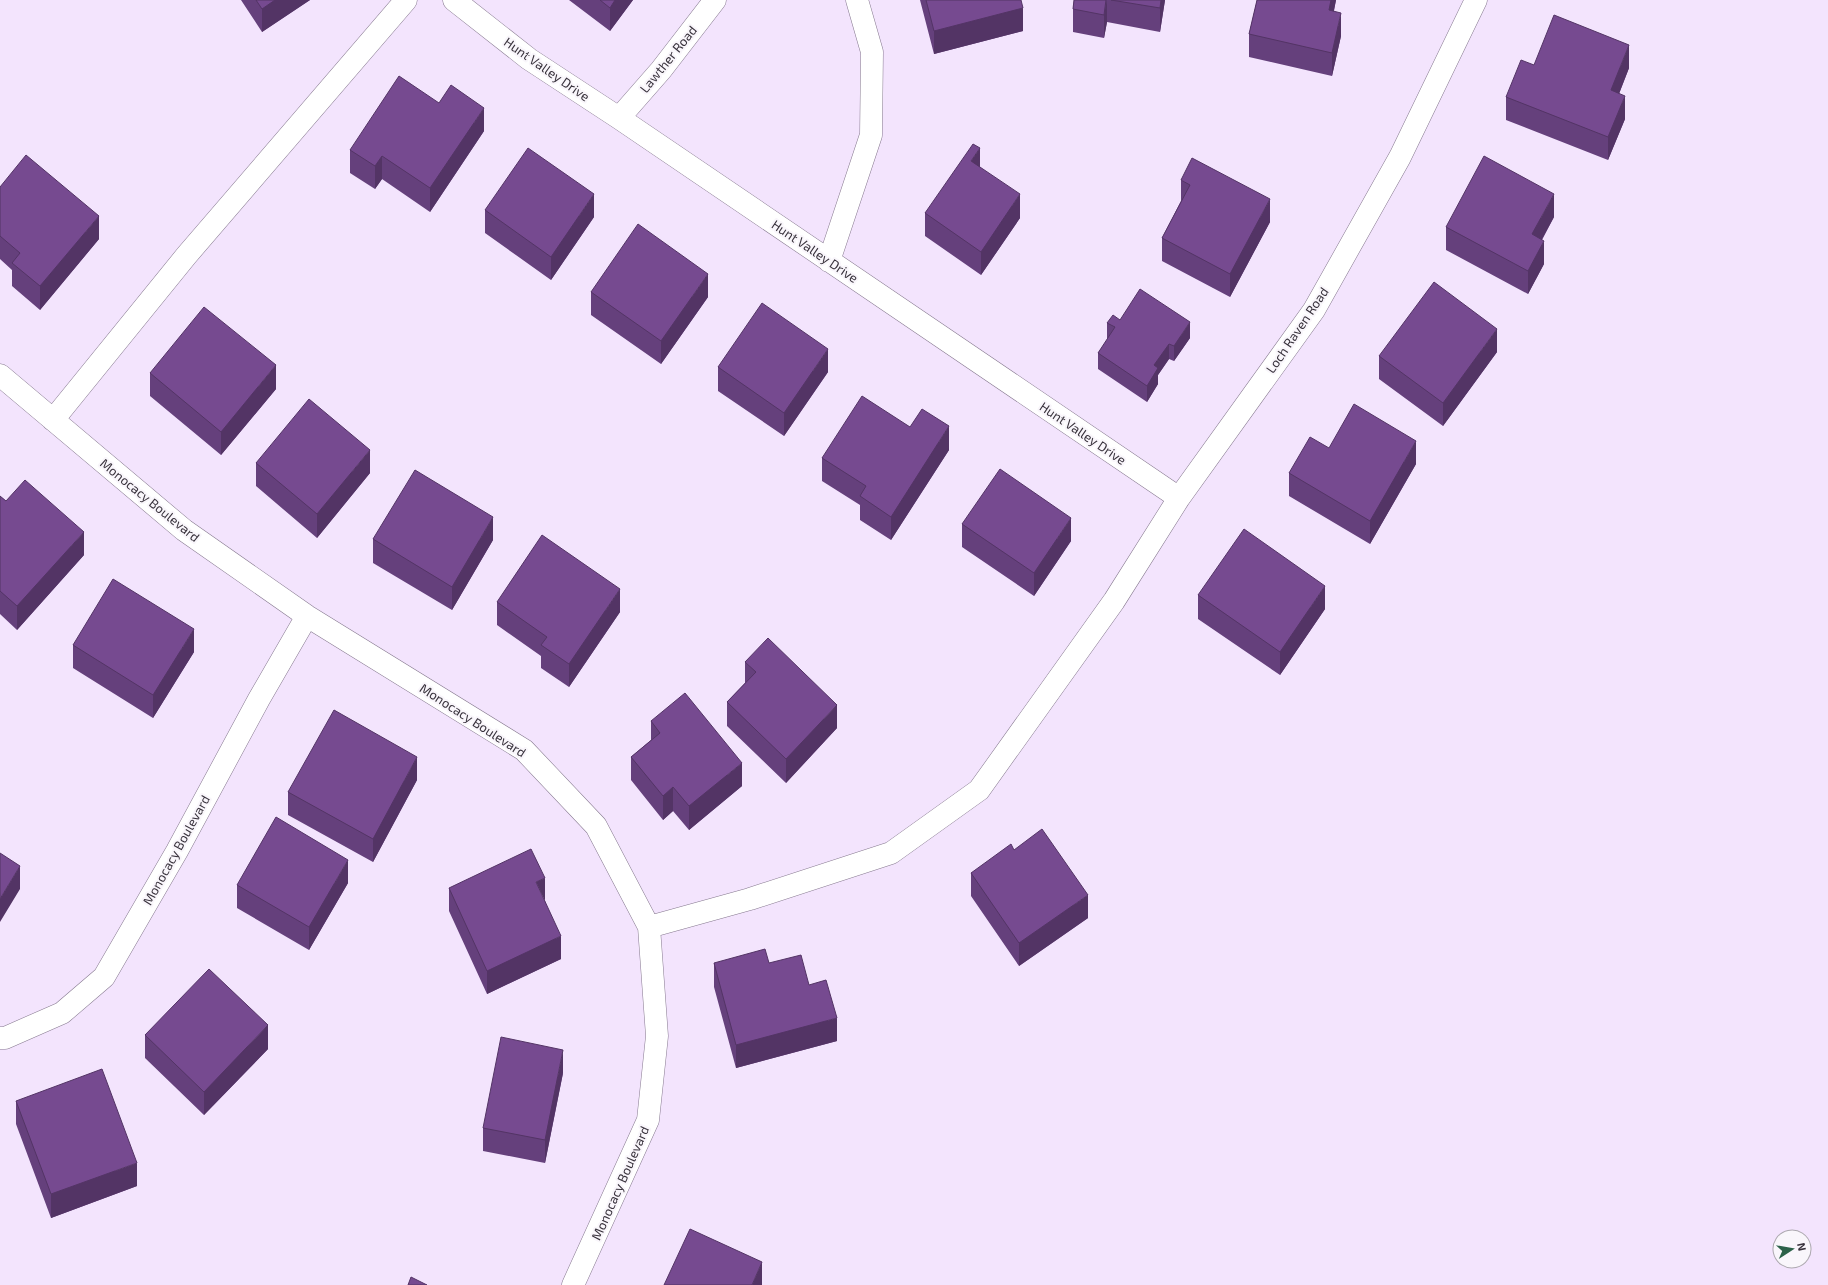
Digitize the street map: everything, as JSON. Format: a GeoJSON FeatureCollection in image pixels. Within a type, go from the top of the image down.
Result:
{"type":"FeatureCollection","features":[{"type":"Feature","properties":{"kind":"street"},"geometry":{"type":"LineString","coordinates":[[53,420],[186,256],[406,0]]}},
{"type":"Feature","properties":{"kind":"street","name":"Hunt Valley Drive"},"geometry":{"type":"LineString","coordinates":[[454,0],[529,59],[619,118],[1179,498]]}},
{"type":"Feature","properties":{"kind":"street","name":"Lawther Road"},"geometry":{"type":"LineString","coordinates":[[619,118],[661,70],[715,0]]}},
{"type":"Feature","properties":{"kind":"street"},"geometry":{"type":"LineString","coordinates":[[829,261],[870,135],[872,52],[857,0]]}},
{"type":"Feature","properties":{"kind":"street","name":"Loch Raven Road"},"geometry":{"type":"LineString","coordinates":[[648,927],[750,899],[891,853],[979,790],[1114,601],[1179,498],[1314,310],[1400,156],[1476,0]]}},
{"type":"Feature","properties":{"kind":"street","name":"Monocacy Boulevard"},"geometry":{"type":"LineString","coordinates":[[0,375],[184,530],[307,616],[524,750],[596,826],[648,927],[657,1036],[648,1120],[573,1285]]}},
{"type":"Feature","properties":{"kind":"street","name":"Monocacy Boulevard"},"geometry":{"type":"LineString","coordinates":[[0,1038],[4,1038],[62,1013],[104,977],[177,851],[259,699],[307,616]]}},
{"type":"Feature","properties":{"kind":"building"},"geometry":{"type":"Polygon","coordinates":[[[256,0],[275,0],[262,9],[256,0]]]}},
{"type":"Feature","properties":{"kind":"building"},"geometry":{"type":"Polygon","coordinates":[[[600,0],[615,0],[610,8],[600,0]]]}},
{"type":"Feature","properties":{"kind":"building"},"geometry":{"type":"Polygon","coordinates":[[[926,0],[1021,0],[1023,8],[934,31],[926,0]]]}},
{"type":"Feature","properties":{"kind":"building"},"geometry":{"type":"Polygon","coordinates":[[[1074,0],[1106,0],[1104,15],[1073,9],[1074,0]]]}},
{"type":"Feature","properties":{"kind":"building"},"geometry":{"type":"Polygon","coordinates":[[[1111,0],[1161,0],[1160,8],[1111,0]]]}},
{"type":"Feature","properties":{"kind":"building"},"geometry":{"type":"Polygon","coordinates":[[[1257,0],[1331,0],[1329,10],[1341,13],[1332,53],[1249,34],[1257,0]]]}},
{"type":"Feature","properties":{"kind":"building"},"geometry":{"type":"Polygon","coordinates":[[[1554,15],[1629,45],[1611,90],[1625,96],[1608,137],[1506,97],[1521,60],[1534,65],[1554,15]]]}},
{"type":"Feature","properties":{"kind":"building"},"geometry":{"type":"Polygon","coordinates":[[[399,76],[439,103],[451,85],[484,108],[430,188],[382,156],[375,166],[350,150],[399,76]]]}},
{"type":"Feature","properties":{"kind":"building"},"geometry":{"type":"Polygon","coordinates":[[[973,144],[980,148],[971,161],[1020,194],[981,252],[925,213],[973,144]]]}},
{"type":"Feature","properties":{"kind":"building"},"geometry":{"type":"Polygon","coordinates":[[[528,148],[594,194],[551,257],[485,210],[528,148]]]}},
{"type":"Feature","properties":{"kind":"building"},"geometry":{"type":"Polygon","coordinates":[[[26,155],[99,216],[40,286],[12,263],[20,253],[0,236],[0,187],[26,155]]]}},
{"type":"Feature","properties":{"kind":"building"},"geometry":{"type":"Polygon","coordinates":[[[1484,156],[1554,194],[1532,234],[1544,241],[1528,271],[1446,227],[1484,156]]]}},
{"type":"Feature","properties":{"kind":"building"},"geometry":{"type":"Polygon","coordinates":[[[1192,158],[1270,199],[1230,274],[1162,238],[1190,185],[1181,180],[1192,158]]]}},
{"type":"Feature","properties":{"kind":"building"},"geometry":{"type":"Polygon","coordinates":[[[638,224],[708,274],[661,341],[591,292],[638,224]]]}},
{"type":"Feature","properties":{"kind":"building"},"geometry":{"type":"Polygon","coordinates":[[[1434,282],[1497,329],[1443,403],[1379,356],[1434,282]]]}},
{"type":"Feature","properties":{"kind":"building"},"geometry":{"type":"Polygon","coordinates":[[[1140,289],[1190,322],[1174,346],[1169,344],[1154,365],[1158,368],[1147,386],[1098,353],[1115,327],[1107,323],[1113,315],[1120,320],[1140,289]]]}},
{"type":"Feature","properties":{"kind":"building"},"geometry":{"type":"Polygon","coordinates":[[[762,303],[828,349],[784,413],[718,367],[762,303]]]}},
{"type":"Feature","properties":{"kind":"building"},"geometry":{"type":"Polygon","coordinates":[[[204,307],[276,365],[221,432],[150,373],[204,307]]]}},
{"type":"Feature","properties":{"kind":"building"},"geometry":{"type":"Polygon","coordinates":[[[862,396],[910,427],[922,409],[949,426],[891,517],[860,496],[866,486],[822,458],[862,396]]]}},
{"type":"Feature","properties":{"kind":"building"},"geometry":{"type":"Polygon","coordinates":[[[309,399],[370,450],[317,514],[256,463],[309,399]]]}},
{"type":"Feature","properties":{"kind":"building"},"geometry":{"type":"Polygon","coordinates":[[[1354,404],[1416,441],[1370,521],[1289,473],[1310,437],[1329,448],[1354,404]]]}},
{"type":"Feature","properties":{"kind":"building"},"geometry":{"type":"Polygon","coordinates":[[[1000,469],[1071,518],[1034,573],[962,524],[1000,469]]]}},
{"type":"Feature","properties":{"kind":"building"},"geometry":{"type":"Polygon","coordinates":[[[415,470],[493,517],[452,587],[373,539],[415,470]]]}},
{"type":"Feature","properties":{"kind":"building"},"geometry":{"type":"Polygon","coordinates":[[[25,480],[84,532],[17,606],[0,591],[0,496],[6,501],[25,480]]]}},
{"type":"Feature","properties":{"kind":"building"},"geometry":{"type":"Polygon","coordinates":[[[1244,529],[1325,586],[1280,652],[1198,595],[1244,529]]]}},
{"type":"Feature","properties":{"kind":"building"},"geometry":{"type":"Polygon","coordinates":[[[542,535],[620,589],[569,664],[541,645],[547,637],[497,602],[542,535]]]}},
{"type":"Feature","properties":{"kind":"building"},"geometry":{"type":"Polygon","coordinates":[[[113,579],[194,629],[153,695],[73,645],[113,579]]]}},
{"type":"Feature","properties":{"kind":"building"},"geometry":{"type":"Polygon","coordinates":[[[768,638],[837,705],[786,759],[727,702],[756,672],[745,662],[768,638]]]}},
{"type":"Feature","properties":{"kind":"building"},"geometry":{"type":"Polygon","coordinates":[[[685,693],[742,763],[689,806],[673,787],[663,796],[631,757],[660,733],[651,721],[685,693]]]}},
{"type":"Feature","properties":{"kind":"building"},"geometry":{"type":"Polygon","coordinates":[[[334,710],[417,757],[373,839],[288,792],[334,710]]]}},
{"type":"Feature","properties":{"kind":"building"},"geometry":{"type":"Polygon","coordinates":[[[276,817],[348,860],[309,927],[237,885],[276,817]]]}},
{"type":"Feature","properties":{"kind":"building"},"geometry":{"type":"Polygon","coordinates":[[[1042,829],[1088,895],[1019,943],[971,873],[1011,844],[1014,850],[1042,829]]]}},
{"type":"Feature","properties":{"kind":"building"},"geometry":{"type":"Polygon","coordinates":[[[531,849],[545,878],[536,882],[561,936],[487,971],[449,888],[531,849]]]}},
{"type":"Feature","properties":{"kind":"building"},"geometry":{"type":"Polygon","coordinates":[[[0,853],[20,866],[0,899],[0,853]]]}},
{"type":"Feature","properties":{"kind":"building"},"geometry":{"type":"Polygon","coordinates":[[[765,949],[769,963],[801,955],[809,985],[826,980],[837,1018],[736,1045],[714,963],[765,949]]]}},
{"type":"Feature","properties":{"kind":"building"},"geometry":{"type":"Polygon","coordinates":[[[209,969],[268,1025],[204,1092],[145,1035],[209,969]]]}},
{"type":"Feature","properties":{"kind":"building"},"geometry":{"type":"Polygon","coordinates":[[[501,1037],[563,1050],[545,1140],[483,1128],[501,1037]]]}},
{"type":"Feature","properties":{"kind":"building"},"geometry":{"type":"Polygon","coordinates":[[[102,1069],[137,1163],[51,1194],[16,1101],[102,1069]]]}},
{"type":"Feature","properties":{"kind":"building"},"geometry":{"type":"Polygon","coordinates":[[[690,1229],[762,1262],[752,1285],[664,1285],[690,1229]]]}},
{"type":"Feature","properties":{"kind":"building"},"geometry":{"type":"Polygon","coordinates":[[[411,1277],[427,1285],[408,1285],[411,1277]]]}}]}
